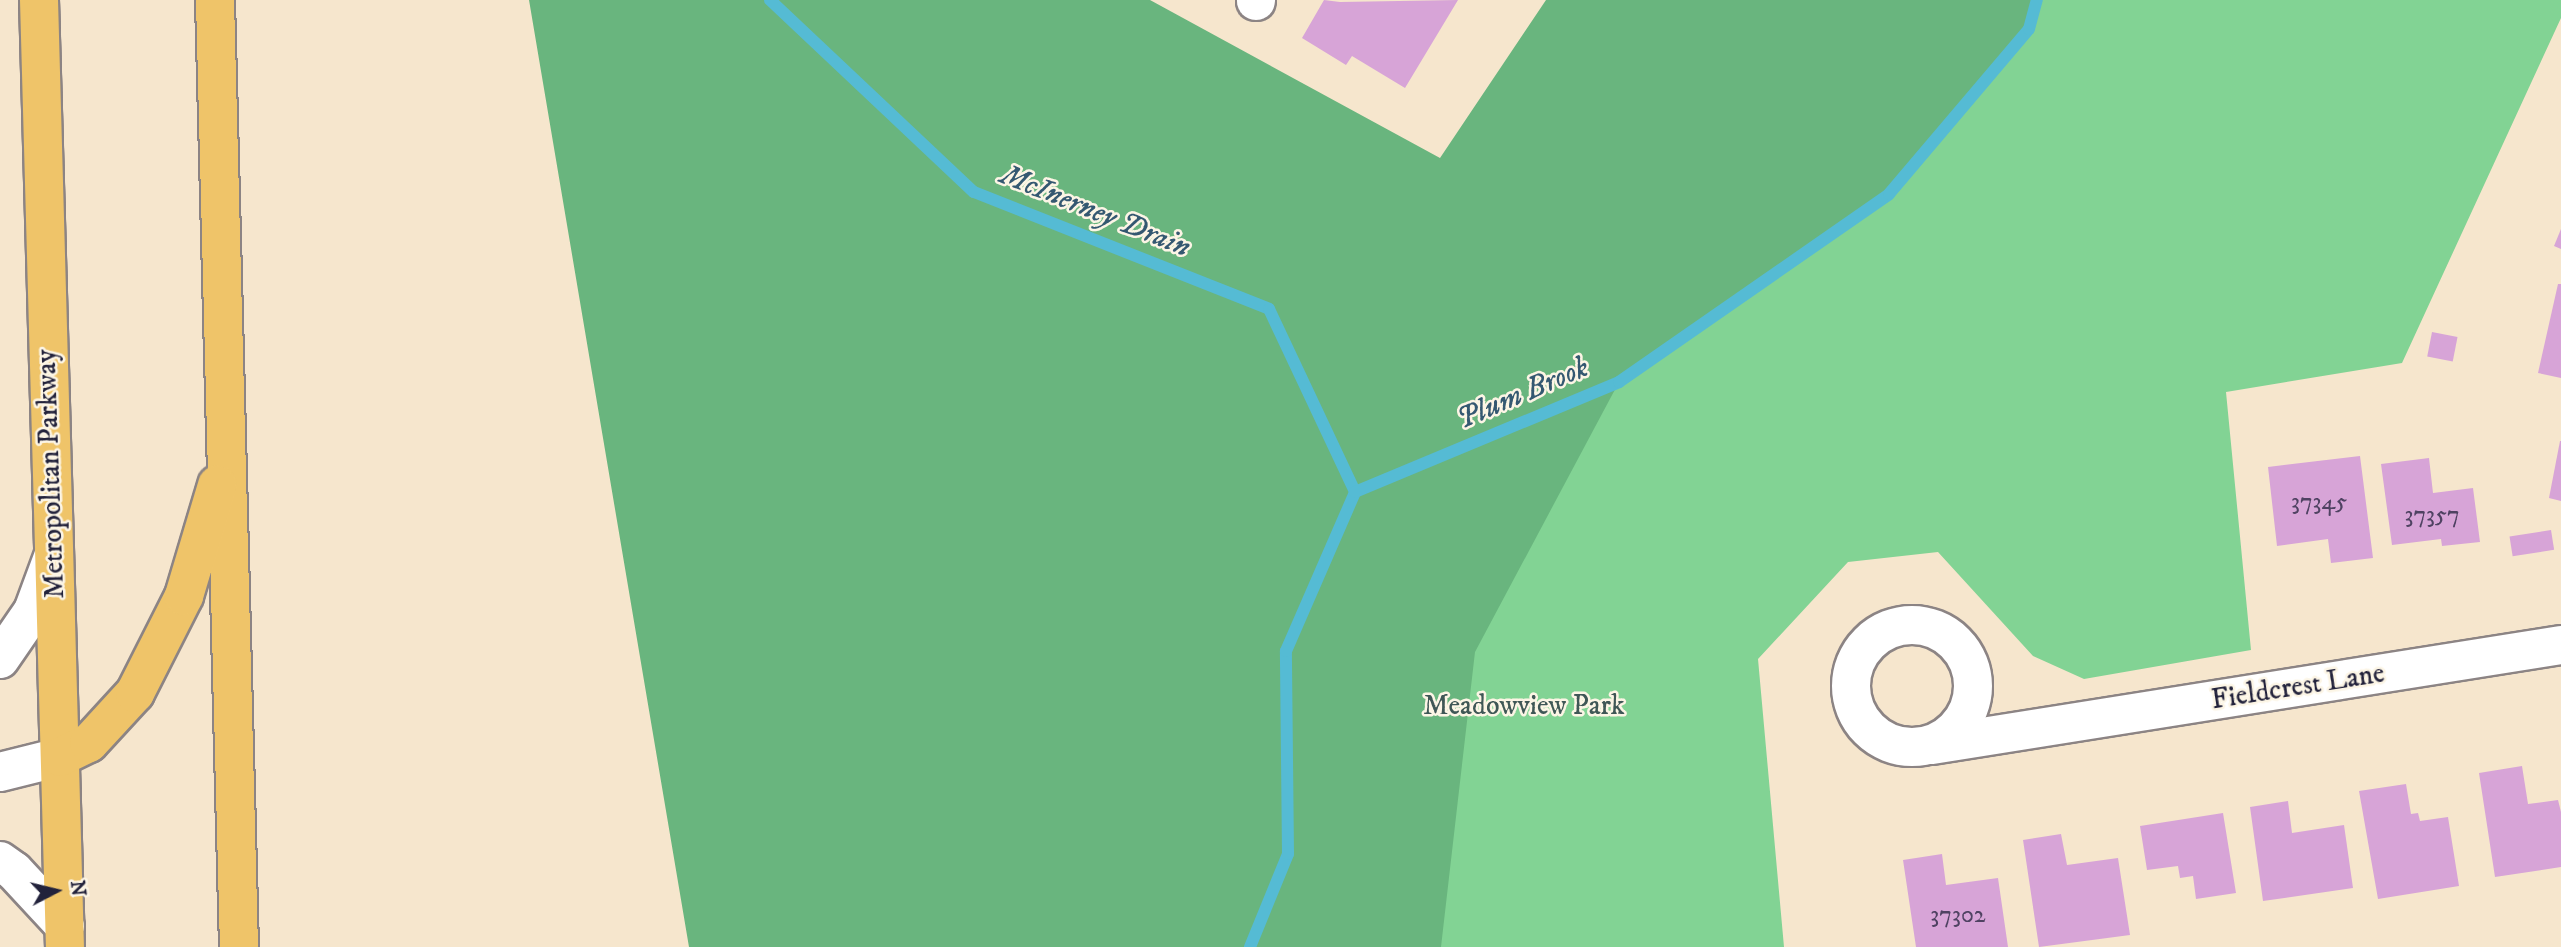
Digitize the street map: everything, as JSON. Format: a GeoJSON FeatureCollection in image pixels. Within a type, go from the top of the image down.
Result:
{"type":"FeatureCollection","features":[{"type":"Feature","properties":{"kind":"main road","name":"Metropolitan Parkway"},"geometry":{"type":"LineString","coordinates":[[39,0],[65,937]]}},
{"type":"Feature","properties":{"kind":"main road"},"geometry":{"type":"LineString","coordinates":[[215,0],[239,947]]}},
{"type":"Feature","properties":{"kind":"main road"},"geometry":{"type":"LineString","coordinates":[[60,757],[89,743],[109,724],[135,693],[159,651],[184,596],[226,453]]}},
{"type":"Feature","properties":{"kind":"street"},"geometry":{"type":"LineString","coordinates":[[0,659],[33,611],[53,557]]}},
{"type":"Feature","properties":{"kind":"street","name":"Fieldcrest Lane"},"geometry":{"type":"LineString","coordinates":[[2034,729],[2000,708],[1972,679],[1968,662],[1957,645],[1941,632],[1922,626],[1902,625],[1882,632],[1866,645],[1855,662],[1850,682],[1852,702],[1861,720],[1870,731],[1892,745],[1912,748],[2034,729],[2561,645]]}},
{"type":"Feature","properties":{"kind":"street"},"geometry":{"type":"LineString","coordinates":[[1933,745],[1950,735],[1963,720],[1971,702],[1972,679]]}},
{"type":"Feature","properties":{"kind":"street"},"geometry":{"type":"LineString","coordinates":[[0,772],[60,757]]}},
{"type":"Feature","properties":{"kind":"street"},"geometry":{"type":"LineString","coordinates":[[0,860],[14,871],[65,937]]}},
{"type":"Feature","properties":{"kind":"green space"},"geometry":{"type":"Polygon","coordinates":[[[529,0],[1150,0],[1440,158],[1546,0],[2037,0],[2029,29],[1889,194],[1619,382],[1475,652],[1441,947],[689,947],[529,0]]]}},
{"type":"Feature","properties":{"kind":"green space","name":"Meadowview Park"},"geometry":{"type":"Polygon","coordinates":[[[2037,0],[2561,0],[2561,18],[2402,363],[2226,392],[2251,650],[2084,679],[2033,656],[1938,552],[1848,562],[1758,659],[1784,947],[1250,947],[1286,651],[2029,29],[2037,0]]]}},
{"type":"Feature","properties":{"kind":"building"},"geometry":{"type":"Polygon","coordinates":[[[1324,0],[1458,0],[1405,88],[1352,56],[1346,65],[1302,38],[1324,0]]]}},
{"type":"Feature","properties":{"kind":"building"},"geometry":{"type":"Polygon","coordinates":[[[2561,229],[2561,249],[2554,246],[2561,229]]]}},
{"type":"Feature","properties":{"kind":"building"},"geometry":{"type":"Polygon","coordinates":[[[2558,284],[2561,284],[2561,378],[2538,373],[2558,284]]]}},
{"type":"Feature","properties":{"kind":"building"},"geometry":{"type":"Polygon","coordinates":[[[2432,332],[2458,337],[2453,362],[2427,357],[2432,332]]]}},
{"type":"Feature","properties":{"kind":"building"},"geometry":{"type":"Polygon","coordinates":[[[2561,441],[2561,501],[2549,498],[2561,441]]]}},
{"type":"Feature","properties":{"kind":"building"},"geometry":{"type":"Polygon","coordinates":[[[2360,456],[2373,558],[2331,563],[2328,539],[2277,546],[2268,467],[2360,456]]]}},
{"type":"Feature","properties":{"kind":"building"},"geometry":{"type":"Polygon","coordinates":[[[2429,458],[2433,493],[2473,488],[2480,542],[2442,546],[2441,539],[2392,545],[2381,464],[2429,458]]]}},
{"type":"Feature","properties":{"kind":"building"},"geometry":{"type":"Polygon","coordinates":[[[2551,530],[2554,550],[2513,556],[2510,537],[2551,530]]]}},
{"type":"Feature","properties":{"kind":"building"},"geometry":{"type":"Polygon","coordinates":[[[2522,766],[2528,804],[2558,800],[2561,812],[2561,867],[2495,877],[2479,773],[2522,766]]]}},
{"type":"Feature","properties":{"kind":"building"},"geometry":{"type":"Polygon","coordinates":[[[2406,784],[2411,814],[2418,813],[2420,821],[2448,817],[2459,886],[2378,899],[2359,791],[2406,784]]]}},
{"type":"Feature","properties":{"kind":"building"},"geometry":{"type":"Polygon","coordinates":[[[2288,801],[2292,833],[2344,825],[2353,888],[2263,901],[2250,807],[2288,801]]]}},
{"type":"Feature","properties":{"kind":"building"},"geometry":{"type":"Polygon","coordinates":[[[2223,813],[2236,893],[2196,899],[2193,876],[2180,878],[2178,866],[2147,870],[2140,826],[2223,813]]]}},
{"type":"Feature","properties":{"kind":"building"},"geometry":{"type":"Polygon","coordinates":[[[2061,834],[2067,865],[2118,858],[2130,935],[2039,947],[2023,840],[2061,834]]]}},
{"type":"Feature","properties":{"kind":"building"},"geometry":{"type":"Polygon","coordinates":[[[1942,854],[1946,885],[1998,878],[2008,947],[1916,947],[1903,860],[1942,854]]]}},
{"type":"Feature","properties":{"kind":"waterway","name":"McInerney Drain"},"geometry":{"type":"LineString","coordinates":[[770,0],[974,192],[1269,309],[1355,492]]}},
{"type":"Feature","properties":{"kind":"waterway","name":"Plum Brook"},"geometry":{"type":"LineString","coordinates":[[1250,947],[1288,854],[1286,651],[1355,492],[1619,382],[1889,194],[2029,29],[2037,0]]}}]}
